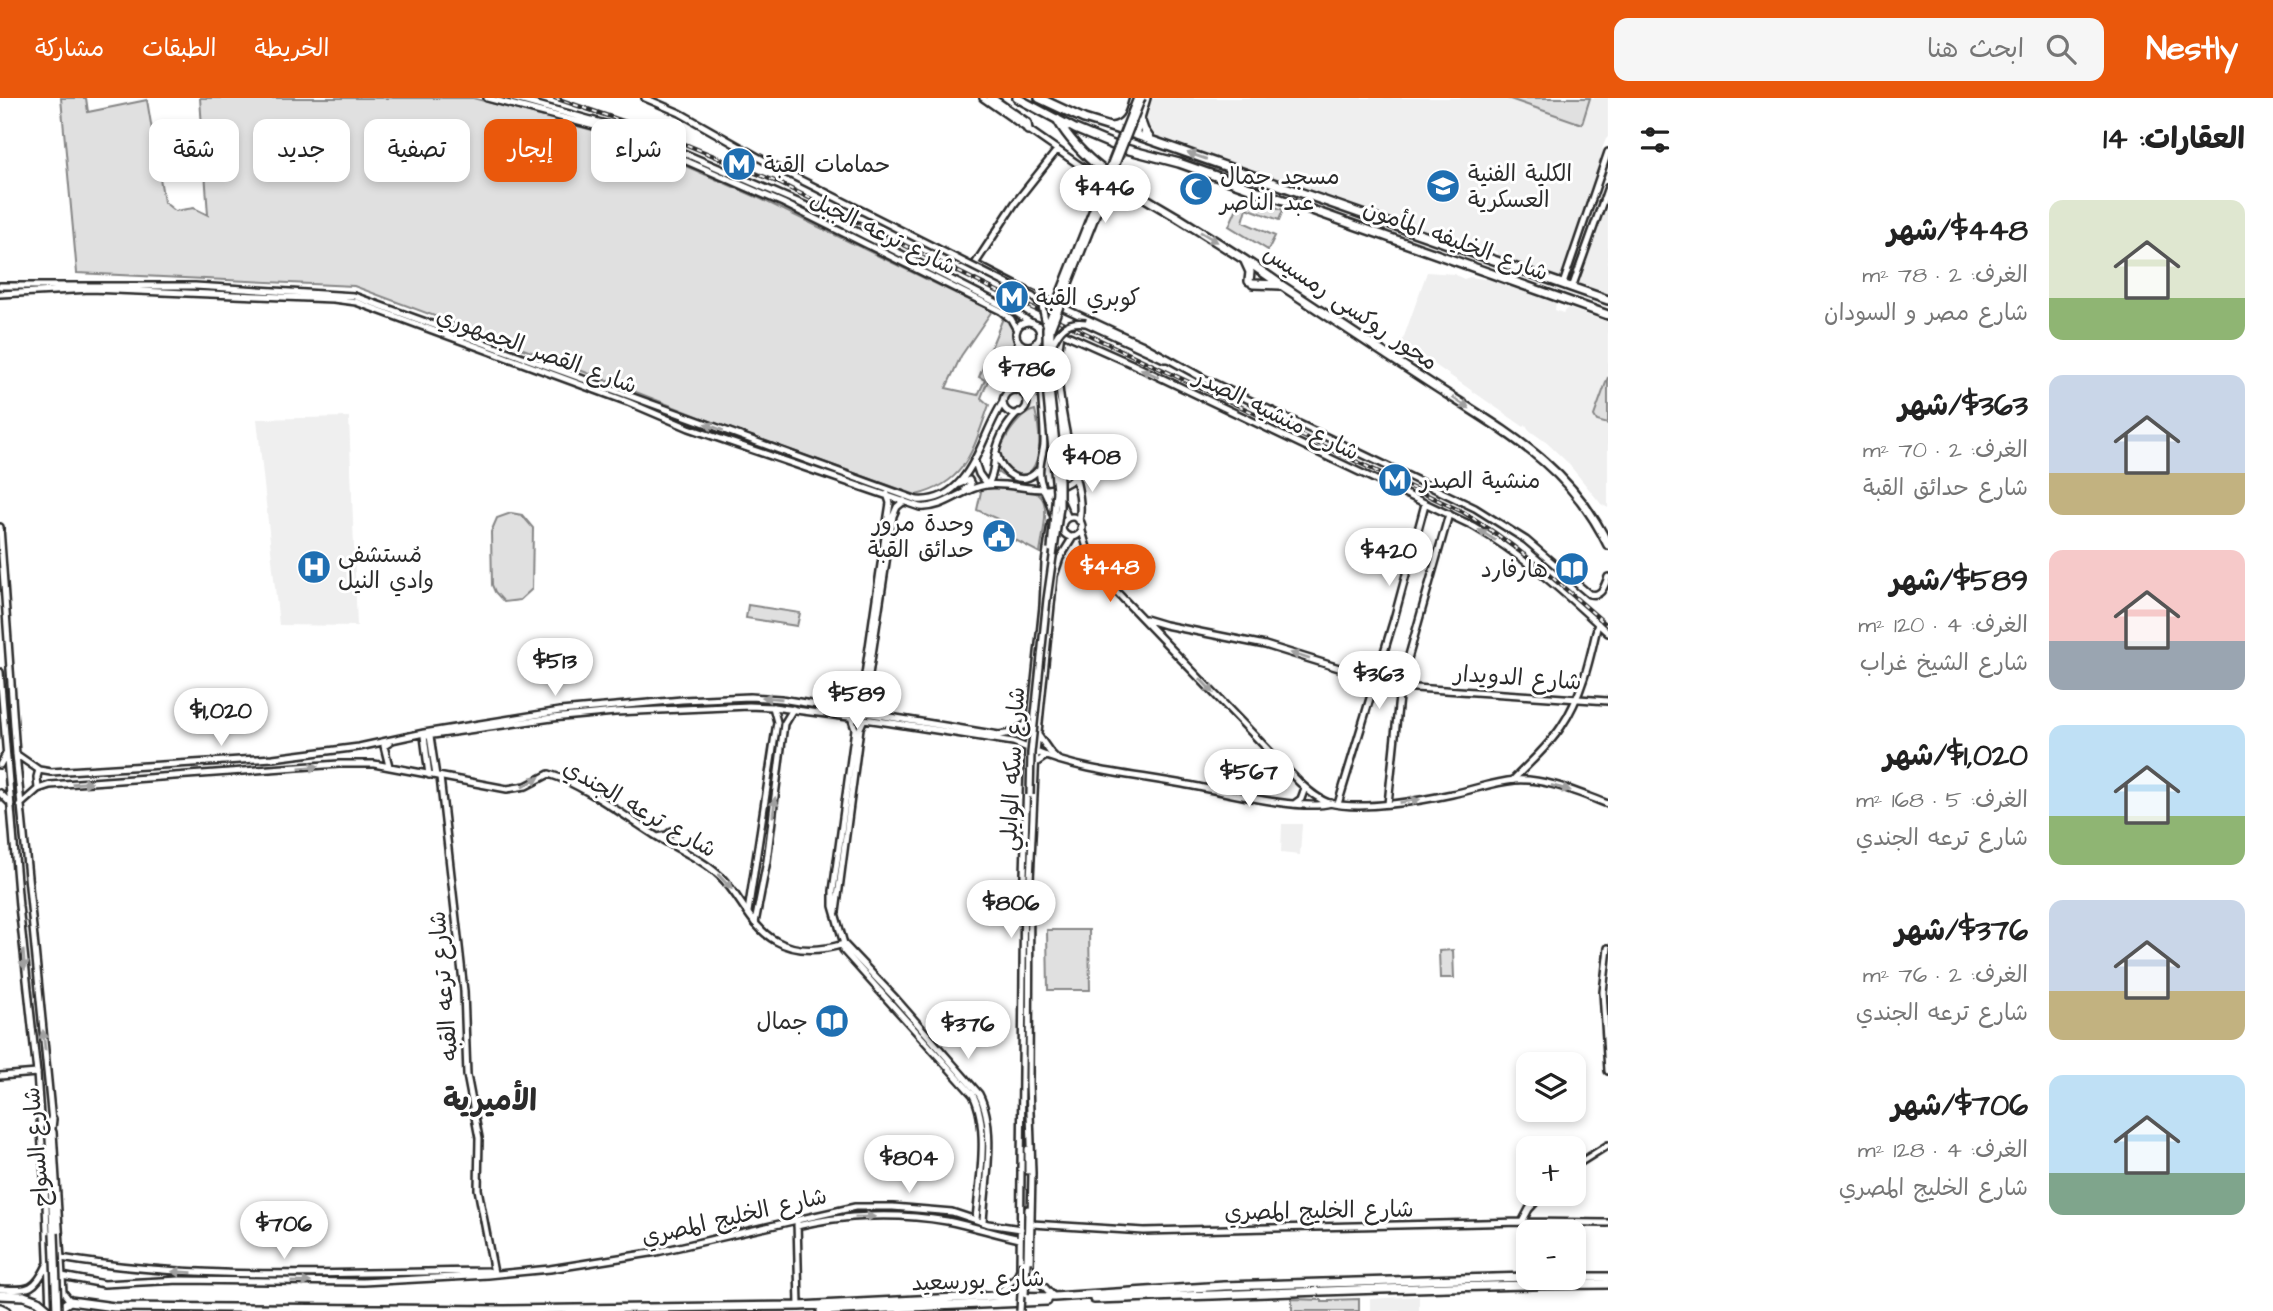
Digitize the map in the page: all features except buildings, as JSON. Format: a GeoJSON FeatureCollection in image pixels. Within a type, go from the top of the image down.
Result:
{"type":"FeatureCollection","features":[{"type":"Feature","properties":{"kind":"main road","name":"شارع ترعه الجبل"},"geometry":{"type":"LineString","coordinates":[[512,98],[591,122]]}},
{"type":"Feature","properties":{"kind":"main road"},"geometry":{"type":"LineString","coordinates":[[645,98],[680,113],[779,169],[1033,297],[1044,310],[1056,491],[1051,549],[1043,587]]}},
{"type":"Feature","properties":{"kind":"main road"},"geometry":{"type":"LineString","coordinates":[[983,98],[1105,183]]}},
{"type":"Feature","properties":{"kind":"main road"},"geometry":{"type":"LineString","coordinates":[[991,98],[1027,124],[1028,130]]}},
{"type":"Feature","properties":{"kind":"main road","name":"شارع الخليفه المأمون"},"geometry":{"type":"LineString","coordinates":[[1017,98],[1075,129],[1131,152],[1224,178],[1608,315]]}},
{"type":"Feature","properties":{"kind":"main road","name":"شارع الخليفه المأمون"},"geometry":{"type":"LineString","coordinates":[[1039,98],[1078,116],[1604,299]]}},
{"type":"Feature","properties":{"kind":"main road"},"geometry":{"type":"LineString","coordinates":[[1046,328],[1140,98]]}},
{"type":"Feature","properties":{"kind":"main road"},"geometry":{"type":"LineString","coordinates":[[1110,126],[1123,121],[1130,107],[1140,98]]}},
{"type":"Feature","properties":{"kind":"main road"},"geometry":{"type":"LineString","coordinates":[[1140,98],[1144,130],[1151,140]]}},
{"type":"Feature","properties":{"kind":"main road"},"geometry":{"type":"LineString","coordinates":[[1030,880],[1027,865],[1031,753],[1047,599],[1060,507],[1060,480],[1047,353],[1060,301],[1140,98]]}},
{"type":"Feature","properties":{"kind":"main road","name":"شارع ترعه الجبل"},"geometry":{"type":"LineString","coordinates":[[492,99],[591,123]]}},
{"type":"Feature","properties":{"kind":"main road"},"geometry":{"type":"LineString","coordinates":[[1130,107],[1141,115]]}},
{"type":"Feature","properties":{"kind":"main road"},"geometry":{"type":"LineString","coordinates":[[1131,152],[1141,115]]}},
{"type":"Feature","properties":{"kind":"main road"},"geometry":{"type":"LineString","coordinates":[[1075,129],[1082,124],[1078,116]]}},
{"type":"Feature","properties":{"kind":"main road","name":"محور روكسى رمسيس"},"geometry":{"type":"LineString","coordinates":[[1056,119],[1078,148],[1110,176],[1243,257],[1536,454],[1577,493],[1608,545]]}},
{"type":"Feature","properties":{"kind":"main road"},"geometry":{"type":"LineString","coordinates":[[1056,150],[1015,203],[975,264],[1201,377],[1480,510],[1526,540],[1588,592],[1597,595],[1608,577]]}},
{"type":"Feature","properties":{"kind":"main road"},"geometry":{"type":"LineString","coordinates":[[1563,284],[1608,152]]}},
{"type":"Feature","properties":{"kind":"main road","name":"شارع ترعه الجبل"},"geometry":{"type":"LineString","coordinates":[[686,158],[1019,314],[1032,323]]}},
{"type":"Feature","properties":{"kind":"main road"},"geometry":{"type":"LineString","coordinates":[[1224,178],[1229,173],[1227,167]]}},
{"type":"Feature","properties":{"kind":"main road"},"geometry":{"type":"LineString","coordinates":[[1247,187],[1246,180],[1250,175]]}},
{"type":"Feature","properties":{"kind":"main road","name":"شارع ترعه الجبل"},"geometry":{"type":"LineString","coordinates":[[746,184],[807,206],[859,232],[973,294],[1006,315],[1017,330]]}},
{"type":"Feature","properties":{"kind":"main road"},"geometry":{"type":"LineString","coordinates":[[1573,288],[1608,187]]}},
{"type":"Feature","properties":{"kind":"main road"},"geometry":{"type":"LineString","coordinates":[[855,239],[859,232]]}},
{"type":"Feature","properties":{"kind":"main road"},"geometry":{"type":"LineString","coordinates":[[1580,232],[1585,238],[1591,235]]}},
{"type":"Feature","properties":{"kind":"main road"},"geometry":{"type":"LineString","coordinates":[[1423,248],[1428,245],[1427,237]]}},
{"type":"Feature","properties":{"kind":"main road"},"geometry":{"type":"LineString","coordinates":[[1577,241],[1584,240],[1587,245]]}},
{"type":"Feature","properties":{"kind":"main road"},"geometry":{"type":"LineString","coordinates":[[1454,259],[1453,253],[1459,248]]}},
{"type":"Feature","properties":{"kind":"main road"},"geometry":{"type":"LineString","coordinates":[[1243,257],[1251,282],[1281,285]]}},
{"type":"Feature","properties":{"kind":"main road"},"geometry":{"type":"LineString","coordinates":[[1534,288],[1538,276]]}},
{"type":"Feature","properties":{"kind":"main road","name":"شارع القصر الجمهوري"},"geometry":{"type":"LineString","coordinates":[[0,286],[195,286],[332,293],[365,299],[408,318]]}},
{"type":"Feature","properties":{"kind":"main road","name":"شارع القصر الجمهوري"},"geometry":{"type":"LineString","coordinates":[[0,294],[72,289],[333,299],[364,304],[917,500],[935,499],[955,485],[975,462],[1003,402]]}},
{"type":"Feature","properties":{"kind":"main road"},"geometry":{"type":"LineString","coordinates":[[1595,310],[1602,306],[1604,299]]}},
{"type":"Feature","properties":{"kind":"main road"},"geometry":{"type":"LineString","coordinates":[[1047,353],[1062,327],[1073,322],[1086,323],[1168,359]]}},
{"type":"Feature","properties":{"kind":"main road"},"geometry":{"type":"LineString","coordinates":[[1019,412],[1010,412],[1003,402],[1017,360],[1017,330],[1022,324],[1032,323],[1040,335],[1054,337],[1059,341]]}},
{"type":"Feature","properties":{"kind":"main road","name":"شارع منشيه الصدر"},"geometry":{"type":"LineString","coordinates":[[1032,323],[1061,332],[1485,533],[1509,549],[1608,633]]}},
{"type":"Feature","properties":{"kind":"main road"},"geometry":{"type":"LineString","coordinates":[[1061,332],[1057,388],[1081,504],[1079,521],[1088,551]]}},
{"type":"Feature","properties":{"kind":"main road"},"geometry":{"type":"LineString","coordinates":[[975,462],[987,485],[994,474],[997,448],[1008,424],[1026,403],[1023,394],[1026,378],[1040,335]]}},
{"type":"Feature","properties":{"kind":"main road"},"geometry":{"type":"LineString","coordinates":[[1018,340],[1027,345],[1036,342]]}},
{"type":"Feature","properties":{"kind":"main road","name":"شارع سكه الوايلي"},"geometry":{"type":"LineString","coordinates":[[1032,1272],[1032,1117],[1026,1083],[1024,875],[1028,747],[1052,512],[1050,500],[1040,478],[1044,440],[1040,385],[1047,353]]}},
{"type":"Feature","properties":{"kind":"main road"},"geometry":{"type":"LineString","coordinates":[[1050,389],[1058,410],[1063,443],[1073,467]]}},
{"type":"Feature","properties":{"kind":"main road","name":"شارع القصر الجمهوري"},"geometry":{"type":"LineString","coordinates":[[605,390],[694,430],[927,507],[987,485],[1044,489],[1061,486],[1075,477]]}},
{"type":"Feature","properties":{"kind":"main road"},"geometry":{"type":"LineString","coordinates":[[1006,394],[1015,390],[1023,394]]}},
{"type":"Feature","properties":{"kind":"main road"},"geometry":{"type":"LineString","coordinates":[[675,413],[681,420],[678,424]]}},
{"type":"Feature","properties":{"kind":"main road"},"geometry":{"type":"LineString","coordinates":[[693,419],[690,422],[694,430]]}},
{"type":"Feature","properties":{"kind":"main road"},"geometry":{"type":"LineString","coordinates":[[997,448],[1001,465],[1014,477],[1029,478],[1041,465]]}},
{"type":"Feature","properties":{"kind":"main road"},"geometry":{"type":"LineString","coordinates":[[955,485],[970,481],[964,492]]}},
{"type":"Feature","properties":{"kind":"main road"},"geometry":{"type":"LineString","coordinates":[[1044,489],[1061,502],[1068,518]]}},
{"type":"Feature","properties":{"kind":"main road"},"geometry":{"type":"LineString","coordinates":[[851,710],[861,702],[890,503],[887,494]]}},
{"type":"Feature","properties":{"kind":"main road"},"geometry":{"type":"LineString","coordinates":[[871,713],[865,701],[893,516],[904,501]]}},
{"type":"Feature","properties":{"kind":"main road"},"geometry":{"type":"LineString","coordinates":[[1334,804],[1376,679],[1413,553],[1424,504]]}},
{"type":"Feature","properties":{"kind":"main road"},"geometry":{"type":"LineString","coordinates":[[1388,804],[1400,687],[1449,514]]}},
{"type":"Feature","properties":{"kind":"main road"},"geometry":{"type":"LineString","coordinates":[[1079,521],[1068,518],[1063,522],[1062,528],[1088,551],[1105,578],[1305,788],[1334,804]]}},
{"type":"Feature","properties":{"kind":"main road","name":"شارع السواح"},"geometry":{"type":"LineString","coordinates":[[0,527],[20,805],[52,1119],[63,1292]]}},
{"type":"Feature","properties":{"kind":"main road"},"geometry":{"type":"LineString","coordinates":[[1074,537],[1082,528]]}},
{"type":"Feature","properties":{"kind":"main road","name":"شارع سكه الوايلي"},"geometry":{"type":"LineString","coordinates":[[1020,1269],[1036,752],[1054,576],[1063,552],[1074,537]]}},
{"type":"Feature","properties":{"kind":"main road","name":"شارع الدويدار"},"geometry":{"type":"LineString","coordinates":[[1141,617],[1165,625],[1265,645],[1400,687],[1608,701]]}},
{"type":"Feature","properties":{"kind":"main road"},"geometry":{"type":"LineString","coordinates":[[1513,780],[1561,728],[1589,663],[1598,624]]}},
{"type":"Feature","properties":{"kind":"main road"},"geometry":{"type":"LineString","coordinates":[[1160,636],[1165,625]]}},
{"type":"Feature","properties":{"kind":"main road"},"geometry":{"type":"LineString","coordinates":[[0,667],[6,666],[9,656]]}},
{"type":"Feature","properties":{"kind":"main road","name":"شارع السواح"},"geometry":{"type":"LineString","coordinates":[[0,672],[20,923],[37,1073],[53,1311]]}},
{"type":"Feature","properties":{"kind":"main road"},"geometry":{"type":"LineString","coordinates":[[1,686],[7,678],[11,681]]}},
{"type":"Feature","properties":{"kind":"main road"},"geometry":{"type":"LineString","coordinates":[[615,709],[690,699],[771,697],[999,734],[1012,733],[1030,722]]}},
{"type":"Feature","properties":{"kind":"main road"},"geometry":{"type":"LineString","coordinates":[[16,754],[39,770],[51,772],[274,758],[384,743],[553,712],[773,707],[1009,742],[1058,760],[1317,806],[1388,804],[1451,795],[1513,780],[1546,784],[1608,804]]}},
{"type":"Feature","properties":{"kind":"main road"},"geometry":{"type":"LineString","coordinates":[[748,912],[777,722],[773,707]]}},
{"type":"Feature","properties":{"kind":"main road"},"geometry":{"type":"LineString","coordinates":[[755,923],[767,861],[784,724],[793,709]]}},
{"type":"Feature","properties":{"kind":"main road"},"geometry":{"type":"LineString","coordinates":[[847,803],[855,729],[851,717]]}},
{"type":"Feature","properties":{"kind":"main road"},"geometry":{"type":"LineString","coordinates":[[864,719],[847,803],[833,905],[844,944],[904,1007],[984,1103],[987,1114],[987,1179],[980,1221]]}},
{"type":"Feature","properties":{"kind":"main road"},"geometry":{"type":"LineString","coordinates":[[1009,742],[1015,738],[1012,733]]}},
{"type":"Feature","properties":{"kind":"main road"},"geometry":{"type":"LineString","coordinates":[[1038,734],[1058,760]]}},
{"type":"Feature","properties":{"kind":"main road","name":"شارع ترعه القبه"},"geometry":{"type":"LineString","coordinates":[[426,735],[435,776],[465,998],[467,1075],[479,1138],[478,1189],[494,1273]]}},
{"type":"Feature","properties":{"kind":"main road"},"geometry":{"type":"LineString","coordinates":[[384,743],[389,766]]}},
{"type":"Feature","properties":{"kind":"main road"},"geometry":{"type":"LineString","coordinates":[[0,765],[7,751]]}},
{"type":"Feature","properties":{"kind":"main road"},"geometry":{"type":"LineString","coordinates":[[1036,763],[1046,756]]}},
{"type":"Feature","properties":{"kind":"main road","name":"شارع ترعه الجندي"},"geometry":{"type":"LineString","coordinates":[[38,789],[50,785],[360,763],[517,789],[545,774],[551,774],[713,870],[731,888],[755,923],[773,939],[790,947],[808,950],[844,944]]}},
{"type":"Feature","properties":{"kind":"main road"},"geometry":{"type":"LineString","coordinates":[[144,766],[144,778]]}},
{"type":"Feature","properties":{"kind":"main road"},"geometry":{"type":"LineString","coordinates":[[20,805],[38,789],[36,781],[39,770]]}},
{"type":"Feature","properties":{"kind":"main road"},"geometry":{"type":"LineString","coordinates":[[1294,803],[1301,799],[1305,788]]}},
{"type":"Feature","properties":{"kind":"main road"},"geometry":{"type":"LineString","coordinates":[[0,793],[11,806]]}},
{"type":"Feature","properties":{"kind":"main road"},"geometry":{"type":"LineString","coordinates":[[658,837],[672,831]]}},
{"type":"Feature","properties":{"kind":"main road"},"geometry":{"type":"LineString","coordinates":[[19,906],[29,902]]}},
{"type":"Feature","properties":{"kind":"main road"},"geometry":{"type":"LineString","coordinates":[[20,923],[30,918]]}},
{"type":"Feature","properties":{"kind":"main road"},"geometry":{"type":"LineString","coordinates":[[1608,948],[1603,992],[1608,1071]]}},
{"type":"Feature","properties":{"kind":"main road"},"geometry":{"type":"LineString","coordinates":[[0,1076],[37,1073]]}},
{"type":"Feature","properties":{"kind":"main road"},"geometry":{"type":"LineString","coordinates":[[1019,1309],[1025,1209],[1026,1083]]}},
{"type":"Feature","properties":{"kind":"main road"},"geometry":{"type":"LineString","coordinates":[[52,1119],[53,1311]]}},
{"type":"Feature","properties":{"kind":"main road"},"geometry":{"type":"LineString","coordinates":[[1586,1159],[1608,1145]]}},
{"type":"Feature","properties":{"kind":"main road","name":"شارع الخليج المصري"},"geometry":{"type":"LineString","coordinates":[[797,1223],[838,1210],[870,1207],[952,1212],[1021,1229]]}},
{"type":"Feature","properties":{"kind":"main road","name":"شارع الخليج المصري"},"geometry":{"type":"LineString","coordinates":[[62,1276],[104,1283],[180,1280],[341,1283],[412,1281],[550,1269],[649,1254],[797,1223],[841,1218],[920,1218],[1020,1239]]}},
{"type":"Feature","properties":{"kind":"main road","name":"شارع الخليج المصري"},"geometry":{"type":"LineString","coordinates":[[1032,1224],[1153,1231],[1516,1222]]}},
{"type":"Feature","properties":{"kind":"main road"},"geometry":{"type":"LineString","coordinates":[[797,1223],[799,1306]]}},
{"type":"Feature","properties":{"kind":"main road","name":"شارع الخليج المصري"},"geometry":{"type":"LineString","coordinates":[[1586,1223],[1608,1223]]}},
{"type":"Feature","properties":{"kind":"main road","name":"شارع الخليج المصري"},"geometry":{"type":"LineString","coordinates":[[61,1258],[118,1267],[225,1275],[494,1273]]}},
{"type":"Feature","properties":{"kind":"main road"},"geometry":{"type":"LineString","coordinates":[[0,1289],[31,1288],[39,1281],[49,1263]]}},
{"type":"Feature","properties":{"kind":"main road"},"geometry":{"type":"LineString","coordinates":[[1020,1269],[1023,1275],[1032,1272],[1054,1297]]}},
{"type":"Feature","properties":{"kind":"main road"},"geometry":{"type":"LineString","coordinates":[[996,1296],[1017,1276],[1020,1269]]}},
{"type":"Feature","properties":{"kind":"main road"},"geometry":{"type":"LineString","coordinates":[[1586,1277],[1608,1277]]}},
{"type":"Feature","properties":{"kind":"main road","name":"شارع بورسعيد"},"geometry":{"type":"LineString","coordinates":[[70,1301],[157,1309],[638,1309],[799,1306],[996,1296],[1054,1297],[1224,1286],[1516,1278]]}},
{"type":"Feature","properties":{"kind":"main road","name":"شارع بورسعيد"},"geometry":{"type":"LineString","coordinates":[[821,1311],[1019,1309],[1043,1301],[1311,1290],[1608,1283]]}},
{"type":"Feature","properties":{"kind":"main road"},"geometry":{"type":"LineString","coordinates":[[1223,1295],[1224,1286]]}},
{"type":"Feature","properties":{"kind":"main road"},"geometry":{"type":"LineString","coordinates":[[1210,1287],[1213,1290],[1210,1296]]}},
{"type":"Feature","properties":{"kind":"main road"},"geometry":{"type":"LineString","coordinates":[[50,1290],[55,1296],[63,1292],[70,1301],[53,1311]]}},
{"type":"Feature","properties":{"kind":"main road"},"geometry":{"type":"LineString","coordinates":[[0,1295],[24,1296],[53,1311]]}},
{"type":"Feature","properties":{"kind":"main road"},"geometry":{"type":"LineString","coordinates":[[1032,1311],[1043,1301]]}},
{"type":"Feature","properties":{"kind":"main road"},"geometry":{"type":"LineString","coordinates":[[0,1308],[6,1311]]}},
{"type":"Feature","properties":{"kind":"shaded area"},"geometry":{"type":"Polygon","coordinates":[[[61,98],[86,98],[88,112],[147,100],[150,119],[149,182],[161,182],[164,202],[175,211],[194,208],[208,215],[206,182],[239,182],[239,119],[201,119],[200,98],[473,98],[551,119],[484,119],[484,182],[577,182],[577,126],[591,130],[591,182],[686,182],[686,166],[761,199],[992,311],[961,356],[946,388],[978,395],[985,380],[979,377],[1003,318],[1015,324],[1017,336],[1002,371],[991,373],[981,398],[989,405],[966,462],[947,482],[916,495],[715,423],[354,286],[77,273],[61,98]]]}},
{"type":"Feature","properties":{"kind":"shaded area","name":"الكلية الفنية العسكرية"},"geometry":{"type":"Polygon","coordinates":[[[1150,98],[1608,98],[1608,137],[1560,278],[1498,257],[1498,252],[1492,250],[1489,253],[1438,232],[1431,233],[1148,135],[1143,123],[1150,98]]]}},
{"type":"Feature","properties":{"kind":"shaded area"},"geometry":{"type":"Polygon","coordinates":[[[1507,98],[1590,98],[1582,124],[1507,98]]]}},
{"type":"Feature","properties":{"kind":"shaded area"},"geometry":{"type":"Polygon","coordinates":[[[1243,194],[1283,210],[1279,220],[1247,208],[1243,222],[1275,236],[1268,250],[1229,226],[1243,194]]]}},
{"type":"Feature","properties":{"kind":"shaded area"},"geometry":{"type":"Polygon","coordinates":[[[1608,200],[1608,295],[1579,285],[1608,200]]]}},
{"type":"Feature","properties":{"kind":"shaded area"},"geometry":{"type":"Polygon","coordinates":[[[1427,272],[1454,274],[1464,279],[1470,277],[1493,280],[1556,302],[1555,310],[1563,313],[1567,308],[1608,322],[1608,508],[1601,504],[1567,462],[1526,425],[1524,427],[1402,342],[1427,272]]]}},
{"type":"Feature","properties":{"kind":"shaded area"},"geometry":{"type":"Polygon","coordinates":[[[1608,377],[1608,424],[1597,421],[1594,416],[1608,377]]]}},
{"type":"Feature","properties":{"kind":"shaded area"},"geometry":{"type":"Polygon","coordinates":[[[1035,410],[1039,439],[1037,460],[1026,474],[1017,478],[1003,476],[996,471],[1002,445],[1021,418],[1035,410]]]}},
{"type":"Feature","properties":{"kind":"shaded area","name":"مُستشفى وادي النيل"},"geometry":{"type":"Polygon","coordinates":[[[349,417],[357,626],[279,625],[257,419],[349,417]]]}},
{"type":"Feature","properties":{"kind":"shaded area"},"geometry":{"type":"Polygon","coordinates":[[[982,487],[1020,489],[1040,496],[1045,514],[1040,553],[998,531],[1002,521],[977,510],[982,487]]]}},
{"type":"Feature","properties":{"kind":"shaded area"},"geometry":{"type":"Polygon","coordinates":[[[511,513],[522,515],[533,528],[532,589],[520,600],[504,602],[492,585],[491,532],[497,518],[511,513]]]}},
{"type":"Feature","properties":{"kind":"shaded area"},"geometry":{"type":"Polygon","coordinates":[[[748,605],[800,613],[797,626],[746,618],[748,605]]]}},
{"type":"Feature","properties":{"kind":"shaded area"},"geometry":{"type":"Polygon","coordinates":[[[1282,824],[1302,824],[1300,855],[1281,853],[1282,824]]]}},
{"type":"Feature","properties":{"kind":"shaded area"},"geometry":{"type":"Polygon","coordinates":[[[1047,930],[1089,930],[1090,990],[1048,990],[1047,930]]]}},
{"type":"Feature","properties":{"kind":"shaded area"},"geometry":{"type":"Polygon","coordinates":[[[1453,950],[1454,978],[1440,978],[1439,951],[1453,950]]]}},
{"type":"Feature","properties":{"kind":"shaded area"},"geometry":{"type":"Polygon","coordinates":[[[1419,1296],[1419,1311],[1370,1311],[1370,1299],[1419,1296]]]}},
{"type":"Feature","properties":{"kind":"shaded area"},"geometry":{"type":"Polygon","coordinates":[[[1292,1299],[1329,1302],[1359,1299],[1359,1311],[1292,1311],[1292,1299]]]}},
{"type":"Feature","properties":{"kind":"railway"},"geometry":{"type":"LineString","coordinates":[[555,98],[658,133],[777,182],[1011,298],[1463,512],[1520,551],[1608,626]]}},
{"type":"Feature","properties":{"kind":"place","name":"حمامات القبة"},"geometry":{"type":"Point","coordinates":[739,164]}},
{"type":"Feature","properties":{"kind":"place","name":"الكلية الفنية العسكرية"},"geometry":{"type":"Point","coordinates":[1443,186]}},
{"type":"Feature","properties":{"kind":"place","name":"مسجد جمال عبد الناصر"},"geometry":{"type":"Point","coordinates":[1196,189]}},
{"type":"Feature","properties":{"kind":"place","name":"كوبري القبة"},"geometry":{"type":"Point","coordinates":[1012,297]}},
{"type":"Feature","properties":{"kind":"place","name":"منشية الصدر"},"geometry":{"type":"Point","coordinates":[1395,480]}},
{"type":"Feature","properties":{"kind":"place","name":"وحدة مرور حدائق القبة"},"geometry":{"type":"Point","coordinates":[999,536]}},
{"type":"Feature","properties":{"kind":"place","name":"مُستشفى وادي النيل"},"geometry":{"type":"Point","coordinates":[314,567]}},
{"type":"Feature","properties":{"kind":"place","name":"هارفارد"},"geometry":{"type":"Point","coordinates":[1572,569]}},
{"type":"Feature","properties":{"kind":"place","name":"جمال"},"geometry":{"type":"Point","coordinates":[832,1021]}},
{"type":"Feature","properties":{"kind":"district","name":"الأميرية"},"geometry":{"type":"Point","coordinates":[490,1100]}}]}
